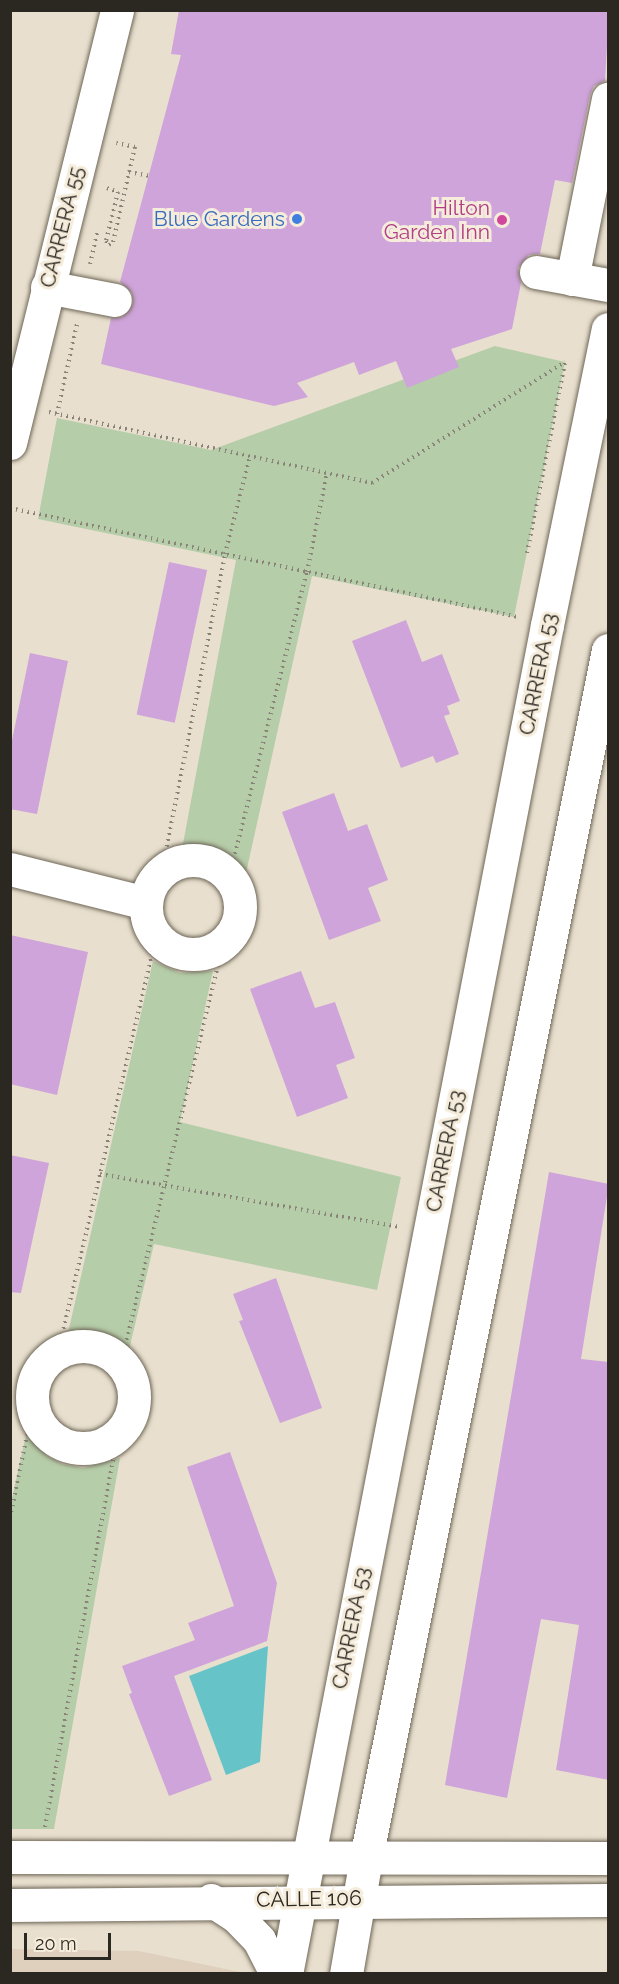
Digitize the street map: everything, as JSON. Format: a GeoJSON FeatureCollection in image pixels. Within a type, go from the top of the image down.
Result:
{"type":"FeatureCollection","features":[{"type":"Feature","properties":{"kind":"main road","name":"CARRERA 55"},"geometry":{"type":"LineString","coordinates":[[10,443],[117,10]]}},
{"type":"Feature","properties":{"kind":"main road"},"geometry":{"type":"LineString","coordinates":[[572,279],[601,179],[609,99]]}},
{"type":"Feature","properties":{"kind":"main road"},"geometry":{"type":"LineString","coordinates":[[536,272],[609,285]]}},
{"type":"Feature","properties":{"kind":"main road"},"geometry":{"type":"LineString","coordinates":[[47,287],[116,300]]}},
{"type":"Feature","properties":{"kind":"main road","name":"CARRERA 53"},"geometry":{"type":"LineString","coordinates":[[286,1974],[548,625],[609,329]]}},
{"type":"Feature","properties":{"kind":"main road"},"geometry":{"type":"LineString","coordinates":[[346,1974],[366,1858],[609,650]]}},
{"type":"Feature","properties":{"kind":"main road"},"geometry":{"type":"LineString","coordinates":[[197,859],[215,865],[229,877],[238,893],[240,912],[235,930],[223,944],[207,953],[188,955],[170,950],[156,938],[147,921],[145,903],[150,885],[162,870],[178,862],[197,859]]}},
{"type":"Feature","properties":{"kind":"main road"},"geometry":{"type":"LineString","coordinates":[[10,869],[145,903]]}},
{"type":"Feature","properties":{"kind":"main road"},"geometry":{"type":"LineString","coordinates":[[80,1345],[103,1349],[121,1363],[131,1380],[134,1401],[129,1420],[117,1437],[93,1448],[68,1447],[46,1434],[25,1394],[41,1367],[58,1352],[80,1345]]}},
{"type":"Feature","properties":{"kind":"main road","name":"CALLE 106"},"geometry":{"type":"LineString","coordinates":[[25,1858],[609,1858]]}},
{"type":"Feature","properties":{"kind":"main road"},"geometry":{"type":"LineString","coordinates":[[211,1900],[237,1917],[259,1940],[276,1974]]}},
{"type":"Feature","properties":{"kind":"main road","name":"CALLE 106"},"geometry":{"type":"LineString","coordinates":[[10,1905],[211,1900],[609,1900]]}},
{"type":"Feature","properties":{"kind":"path"},"geometry":{"type":"LineString","coordinates":[[107,188],[118,192],[106,241],[109,245],[135,147],[116,143]]}},
{"type":"Feature","properties":{"kind":"path"},"geometry":{"type":"LineString","coordinates":[[129,172],[149,176]]}},
{"type":"Feature","properties":{"kind":"path"},"geometry":{"type":"LineString","coordinates":[[19,406],[372,483],[565,362]]}},
{"type":"Feature","properties":{"kind":"path"},"geometry":{"type":"LineString","coordinates":[[162,870],[225,554],[250,456]]}},
{"type":"Feature","properties":{"kind":"path"},"geometry":{"type":"LineString","coordinates":[[229,877],[306,572],[327,473]]}},
{"type":"Feature","properties":{"kind":"path"},"geometry":{"type":"LineString","coordinates":[[10,508],[548,625]]}},
{"type":"Feature","properties":{"kind":"path"},"geometry":{"type":"LineString","coordinates":[[58,1352],[156,938]]}},
{"type":"Feature","properties":{"kind":"path"},"geometry":{"type":"LineString","coordinates":[[121,1363],[223,944]]}},
{"type":"Feature","properties":{"kind":"path"},"geometry":{"type":"LineString","coordinates":[[100,1174],[429,1232]]}},
{"type":"Feature","properties":{"kind":"path"},"geometry":{"type":"LineString","coordinates":[[10,1518],[25,1394]]}},
{"type":"Feature","properties":{"kind":"path"},"geometry":{"type":"LineString","coordinates":[[25,1858],[117,1437]]}},
{"type":"Feature","properties":{"kind":"shaded area"},"geometry":{"type":"Polygon","coordinates":[[[11,1949],[139,1951],[245,1973],[11,1973],[11,1949]]]}},
{"type":"Feature","properties":{"kind":"green space"},"geometry":{"type":"Polygon","coordinates":[[[495,346],[565,362],[514,617],[312,576],[246,873],[221,855],[200,849],[182,849],[236,560],[38,519],[57,418],[211,450],[495,346]]]}},
{"type":"Feature","properties":{"kind":"green space"},"geometry":{"type":"Polygon","coordinates":[[[153,961],[180,973],[213,971],[180,1122],[401,1177],[377,1290],[154,1244],[129,1350],[104,1333],[68,1333],[153,961]]]}},
{"type":"Feature","properties":{"kind":"green space"},"geometry":{"type":"Polygon","coordinates":[[[26,1435],[47,1456],[62,1464],[83,1468],[120,1458],[54,1829],[11,1829],[10,1507],[26,1435]]]}},
{"type":"Feature","properties":{"kind":"water"},"geometry":{"type":"Polygon","coordinates":[[[268,1646],[260,1762],[226,1775],[189,1676],[268,1646]]]}},
{"type":"Feature","properties":{"kind":"building","name":"Blue Gardens"},"geometry":{"type":"Polygon","coordinates":[[[179,10],[609,10],[605,81],[594,86],[590,95],[572,183],[555,180],[540,254],[529,255],[518,268],[521,283],[512,329],[451,349],[459,367],[407,388],[396,361],[359,375],[354,362],[297,383],[308,397],[274,406],[101,364],[111,318],[122,317],[133,304],[132,293],[120,282],[181,55],[171,54],[179,10]]]}},
{"type":"Feature","properties":{"kind":"building"},"geometry":{"type":"Polygon","coordinates":[[[169,562],[207,570],[175,723],[137,715],[169,562]]]}},
{"type":"Feature","properties":{"kind":"building"},"geometry":{"type":"Polygon","coordinates":[[[406,620],[422,662],[442,654],[460,701],[447,706],[450,714],[444,716],[459,754],[436,763],[433,756],[401,768],[352,641],[406,620]]]}},
{"type":"Feature","properties":{"kind":"building"},"geometry":{"type":"Polygon","coordinates":[[[30,653],[68,661],[37,814],[10,809],[10,750],[30,653]]]}},
{"type":"Feature","properties":{"kind":"building"},"geometry":{"type":"Polygon","coordinates":[[[334,793],[348,831],[367,824],[388,880],[368,888],[381,921],[329,940],[282,812],[334,793]]]}},
{"type":"Feature","properties":{"kind":"building"},"geometry":{"type":"Polygon","coordinates":[[[10,935],[88,952],[57,1095],[10,1084],[10,935]]]}},
{"type":"Feature","properties":{"kind":"building"},"geometry":{"type":"Polygon","coordinates":[[[301,971],[315,1008],[335,1002],[355,1058],[336,1065],[348,1098],[297,1117],[250,989],[301,971]]]}},
{"type":"Feature","properties":{"kind":"building"},"geometry":{"type":"Polygon","coordinates":[[[10,1155],[49,1163],[21,1293],[10,1292],[10,1155]]]}},
{"type":"Feature","properties":{"kind":"building"},"geometry":{"type":"Polygon","coordinates":[[[549,1172],[609,1184],[581,1359],[609,1362],[609,1780],[556,1770],[579,1625],[541,1619],[507,1798],[445,1785],[549,1172]]]}},
{"type":"Feature","properties":{"kind":"building"},"geometry":{"type":"Polygon","coordinates":[[[276,1278],[322,1408],[280,1423],[239,1321],[243,1320],[233,1294],[276,1278]]]}},
{"type":"Feature","properties":{"kind":"building"},"geometry":{"type":"Polygon","coordinates":[[[230,1452],[277,1583],[267,1641],[174,1676],[212,1780],[169,1796],[129,1694],[132,1693],[122,1666],[195,1640],[188,1623],[234,1606],[187,1467],[230,1452]]]}},
{"type":"Feature","properties":{"kind":"place","name":"Blue Gardens"},"geometry":{"type":"Point","coordinates":[297,219]}},
{"type":"Feature","properties":{"kind":"place","name":"Hilton Garden Inn"},"geometry":{"type":"Point","coordinates":[502,220]}}]}
